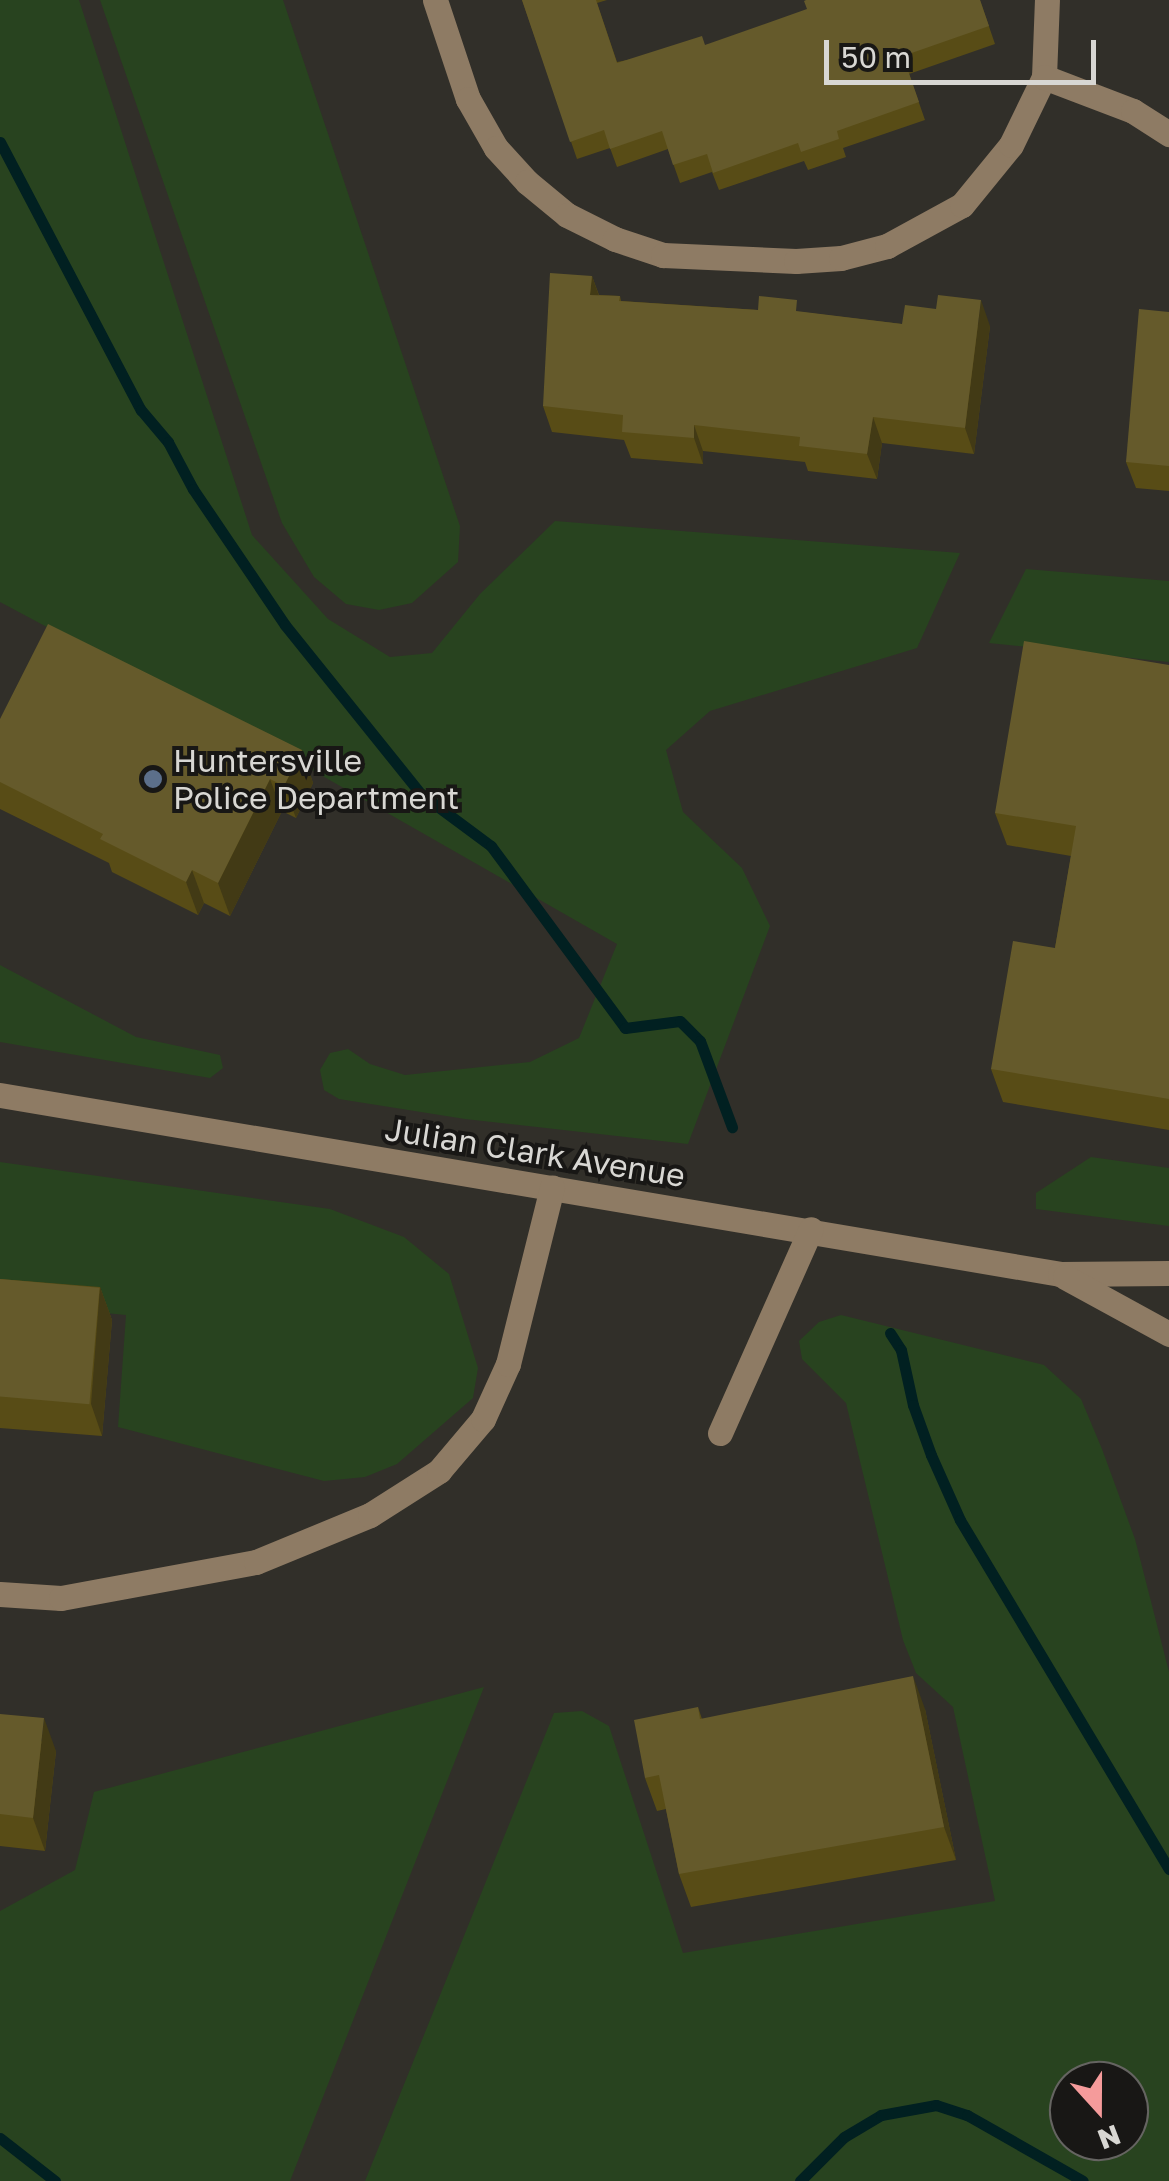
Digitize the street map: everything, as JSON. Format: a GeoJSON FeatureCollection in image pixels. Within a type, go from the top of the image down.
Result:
{"type":"FeatureCollection","features":[{"type":"Feature","properties":{"kind":"street"},"geometry":{"type":"LineString","coordinates":[[435,0],[468,98],[506,159],[567,215],[615,240],[663,254],[796,261],[841,258],[887,246],[962,206],[989,176],[1044,78],[1048,0]]}},
{"type":"Feature","properties":{"kind":"street"},"geometry":{"type":"LineString","coordinates":[[1044,78],[1133,111],[1169,134]]}},
{"type":"Feature","properties":{"kind":"street","name":"Julian Clark Avenue"},"geometry":{"type":"LineString","coordinates":[[0,1094],[1060,1274],[1169,1273]]}},
{"type":"Feature","properties":{"kind":"street"},"geometry":{"type":"LineString","coordinates":[[0,1594],[61,1598],[256,1562],[370,1516],[439,1471],[483,1420],[508,1364],[552,1187]]}},
{"type":"Feature","properties":{"kind":"street"},"geometry":{"type":"LineString","coordinates":[[720,1433],[810,1229]]}},
{"type":"Feature","properties":{"kind":"street","name":"Julian Clark Avenue"},"geometry":{"type":"LineString","coordinates":[[1060,1274],[1169,1334]]}},
{"type":"Feature","properties":{"kind":"green space"},"geometry":{"type":"Polygon","coordinates":[[[0,0],[79,0],[252,535],[328,619],[390,657],[432,653],[480,594],[555,521],[960,553],[917,648],[710,711],[666,750],[683,812],[742,868],[770,926],[688,1144],[465,1119],[339,1099],[324,1090],[320,1070],[330,1053],[348,1049],[370,1064],[405,1075],[530,1062],[579,1038],[617,944],[270,746],[0,602],[0,0]]]}},
{"type":"Feature","properties":{"kind":"green space"},"geometry":{"type":"Polygon","coordinates":[[[100,0],[283,0],[460,526],[458,562],[412,603],[379,610],[346,604],[314,577],[282,523],[100,0]]]}},
{"type":"Feature","properties":{"kind":"green space"},"geometry":{"type":"Polygon","coordinates":[[[1026,569],[1169,581],[1169,662],[989,643],[1026,569]]]}},
{"type":"Feature","properties":{"kind":"green space"},"geometry":{"type":"Polygon","coordinates":[[[0,965],[136,1037],[220,1055],[223,1068],[210,1078],[0,1042],[0,965]]]}},
{"type":"Feature","properties":{"kind":"green space"},"geometry":{"type":"Polygon","coordinates":[[[1091,1157],[1169,1168],[1169,1226],[1036,1209],[1036,1193],[1091,1157]]]}},
{"type":"Feature","properties":{"kind":"green space"},"geometry":{"type":"Polygon","coordinates":[[[0,1162],[330,1209],[404,1237],[449,1274],[478,1368],[473,1398],[397,1464],[365,1477],[324,1481],[118,1427],[126,1315],[0,1303],[0,1162]]]}},
{"type":"Feature","properties":{"kind":"green space"},"geometry":{"type":"Polygon","coordinates":[[[841,1315],[1044,1365],[1081,1399],[1135,1539],[1169,1672],[1169,2181],[365,2181],[554,1713],[582,1711],[609,1726],[683,1953],[995,1901],[953,1707],[916,1673],[903,1640],[846,1403],[802,1359],[799,1341],[819,1322],[841,1315]]]}},
{"type":"Feature","properties":{"kind":"green space"},"geometry":{"type":"Polygon","coordinates":[[[484,1687],[290,2181],[0,2181],[0,1911],[75,1870],[94,1792],[484,1687]]]}},
{"type":"Feature","properties":{"kind":"building"},"geometry":{"type":"Polygon","coordinates":[[[522,0],[596,0],[617,63],[702,36],[705,45],[807,9],[806,0],[980,0],[989,26],[903,56],[919,102],[837,131],[839,139],[801,152],[798,143],[713,173],[707,154],[673,165],[662,131],[610,149],[604,130],[570,142],[522,0]]]}},
{"type":"Feature","properties":{"kind":"building"},"geometry":{"type":"Polygon","coordinates":[[[550,273],[592,276],[590,295],[620,296],[619,301],[758,310],[759,296],[797,300],[796,311],[902,324],[905,305],[936,309],[938,295],[981,300],[965,428],[873,417],[867,454],[799,446],[800,437],[694,425],[694,438],[622,432],[623,415],[543,406],[550,273]]]}},
{"type":"Feature","properties":{"kind":"building"},"geometry":{"type":"Polygon","coordinates":[[[1139,309],[1169,312],[1169,466],[1126,462],[1139,309]]]}},
{"type":"Feature","properties":{"kind":"building","name":"Huntersville Police Department"},"geometry":{"type":"Polygon","coordinates":[[[48,624],[302,750],[284,786],[270,779],[218,883],[192,870],[186,882],[0,782],[0,719],[48,624]]]}},
{"type":"Feature","properties":{"kind":"building"},"geometry":{"type":"Polygon","coordinates":[[[1024,641],[1169,665],[1169,1099],[991,1069],[1013,941],[1055,948],[1076,826],[995,813],[1024,641]]]}},
{"type":"Feature","properties":{"kind":"building"},"geometry":{"type":"Polygon","coordinates":[[[0,1279],[100,1288],[89,1404],[0,1396],[0,1279]]]}},
{"type":"Feature","properties":{"kind":"building"},"geometry":{"type":"Polygon","coordinates":[[[913,1676],[944,1827],[679,1874],[659,1775],[645,1778],[634,1720],[698,1707],[700,1719],[913,1676]]]}},
{"type":"Feature","properties":{"kind":"building"},"geometry":{"type":"Polygon","coordinates":[[[0,1714],[44,1718],[33,1818],[0,1814],[0,1714]]]}},
{"type":"Feature","properties":{"kind":"waterway"},"geometry":{"type":"LineString","coordinates":[[0,142],[141,410],[168,442],[193,489],[285,625],[421,794],[491,846],[625,1028],[680,1021],[700,1041],[732,1127]]}},
{"type":"Feature","properties":{"kind":"waterway"},"geometry":{"type":"LineString","coordinates":[[890,1333],[901,1350],[913,1405],[931,1455],[960,1520],[1169,1869]]}},
{"type":"Feature","properties":{"kind":"waterway"},"geometry":{"type":"LineString","coordinates":[[800,2181],[844,2137],[881,2115],[936,2105],[967,2115],[1083,2181]]}},
{"type":"Feature","properties":{"kind":"waterway"},"geometry":{"type":"LineString","coordinates":[[0,2138],[55,2181]]}},
{"type":"Feature","properties":{"kind":"place","name":"Huntersville Police Department"},"geometry":{"type":"Point","coordinates":[153,779]}}]}
